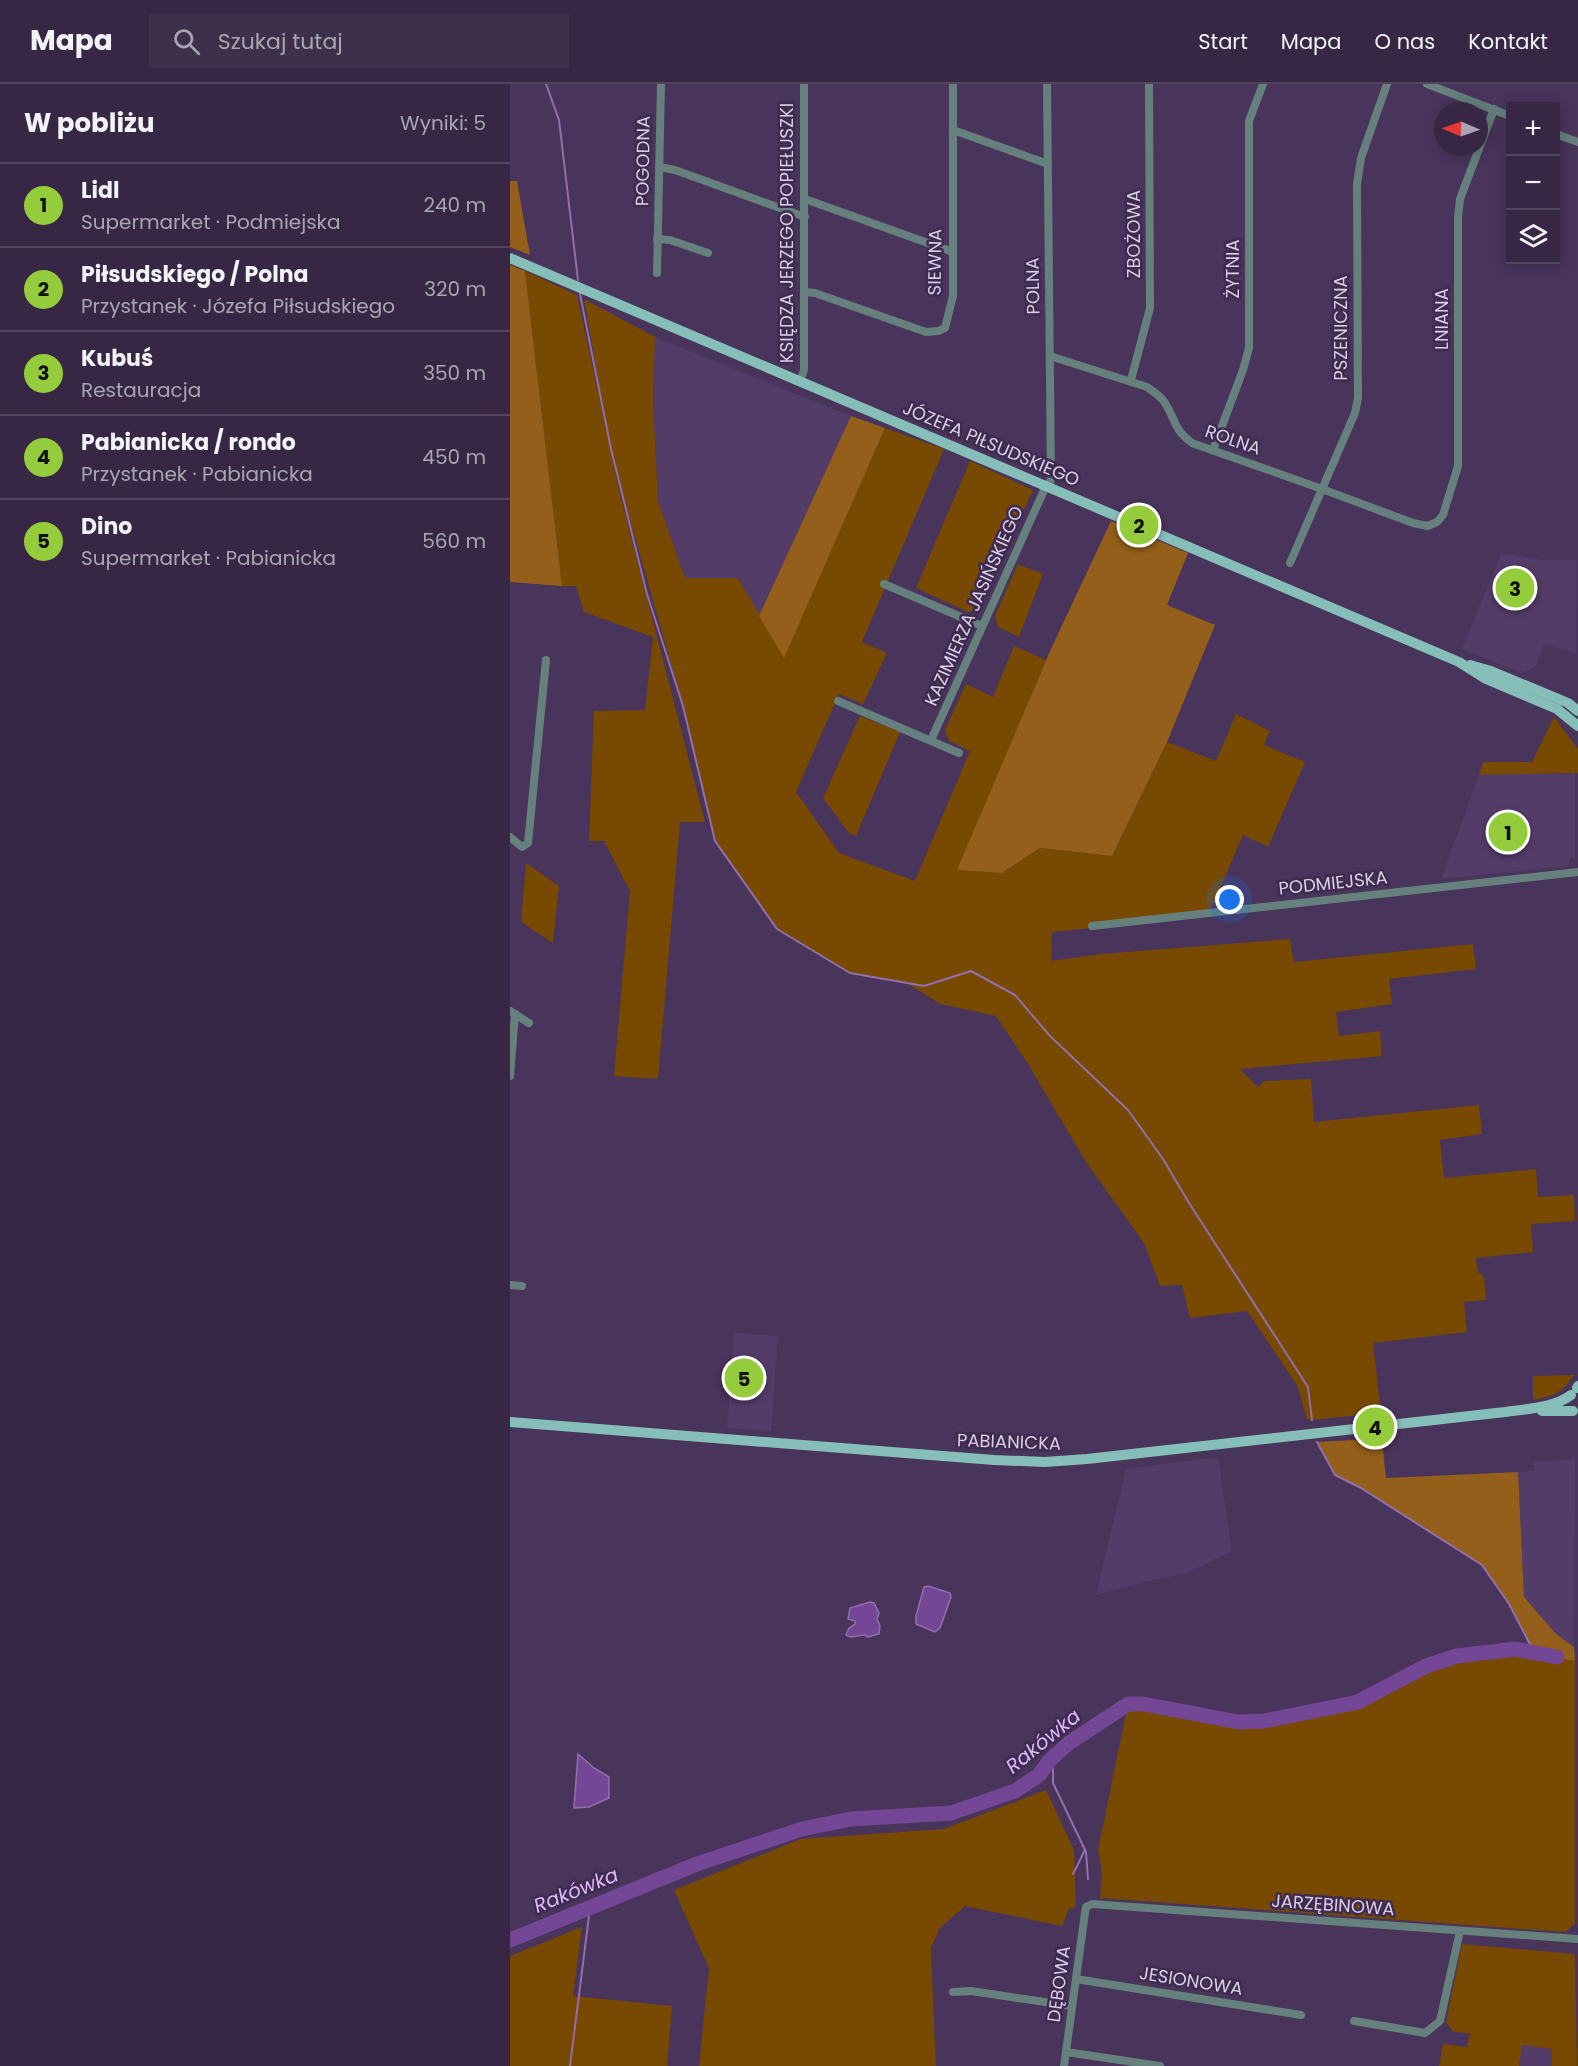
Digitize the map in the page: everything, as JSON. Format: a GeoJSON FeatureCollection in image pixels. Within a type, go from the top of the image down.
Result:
{"type":"FeatureCollection","features":[{"type":"Feature","properties":{"kind":"main road","name":"JÓZEFA PIŁSUDSKIEGO"},"geometry":{"type":"LineString","coordinates":[[510,258],[1459,662],[1573,701],[1578,712]]}},
{"type":"Feature","properties":{"kind":"main road","name":"JÓZEFA PIŁSUDSKIEGO"},"geometry":{"type":"LineString","coordinates":[[1459,662],[1486,679],[1557,709]]}},
{"type":"Feature","properties":{"kind":"main road"},"geometry":{"type":"LineString","coordinates":[[1557,709],[1578,726]]}},
{"type":"Feature","properties":{"kind":"main road"},"geometry":{"type":"LineString","coordinates":[[1576,1389],[1570,1406],[1577,1414]]}},
{"type":"Feature","properties":{"kind":"main road","name":"PABIANICKA"},"geometry":{"type":"LineString","coordinates":[[510,1422],[994,1460],[1045,1462],[1099,1458],[1505,1412],[1565,1400],[1576,1389]]}},
{"type":"Feature","properties":{"kind":"main road","name":"PABIANICKA"},"geometry":{"type":"LineString","coordinates":[[1505,1412],[1577,1414]]}},
{"type":"Feature","properties":{"kind":"street","name":"POGODNA"},"geometry":{"type":"LineString","coordinates":[[657,273],[661,84]]}},
{"type":"Feature","properties":{"kind":"street","name":"KSIĘDZA JERZEGO POPIEŁUSZKI"},"geometry":{"type":"LineString","coordinates":[[800,381],[804,370],[804,84]]}},
{"type":"Feature","properties":{"kind":"street","name":"SIEWNA"},"geometry":{"type":"LineString","coordinates":[[804,292],[815,293],[926,332],[945,328],[953,296],[953,84]]}},
{"type":"Feature","properties":{"kind":"street","name":"POLNA"},"geometry":{"type":"LineString","coordinates":[[1047,84],[1051,479],[1047,486]]}},
{"type":"Feature","properties":{"kind":"street","name":"ZBOŻOWA"},"geometry":{"type":"LineString","coordinates":[[1131,381],[1150,308],[1149,84]]}},
{"type":"Feature","properties":{"kind":"street","name":"ŻYTNIA"},"geometry":{"type":"LineString","coordinates":[[1213,450],[1249,348],[1250,121],[1263,84]]}},
{"type":"Feature","properties":{"kind":"street","name":"PSZENICZNA"},"geometry":{"type":"LineString","coordinates":[[1290,563],[1355,413],[1358,398],[1357,184],[1361,158],[1388,84]]}},
{"type":"Feature","properties":{"kind":"street"},"geometry":{"type":"LineString","coordinates":[[1427,84],[1506,114]]}},
{"type":"Feature","properties":{"kind":"street","name":"LNIANA"},"geometry":{"type":"LineString","coordinates":[[1428,526],[1437,522],[1443,515],[1458,466],[1458,218],[1460,199],[1494,108]]}},
{"type":"Feature","properties":{"kind":"street"},"geometry":{"type":"LineString","coordinates":[[953,130],[1048,164]]}},
{"type":"Feature","properties":{"kind":"street"},"geometry":{"type":"LineString","coordinates":[[1560,135],[1578,142]]}},
{"type":"Feature","properties":{"kind":"street"},"geometry":{"type":"LineString","coordinates":[[659,167],[675,170],[805,217]]}},
{"type":"Feature","properties":{"kind":"street"},"geometry":{"type":"LineString","coordinates":[[805,199],[953,252]]}},
{"type":"Feature","properties":{"kind":"street"},"geometry":{"type":"LineString","coordinates":[[657,239],[670,240],[708,253]]}},
{"type":"Feature","properties":{"kind":"street","name":"ROLNA"},"geometry":{"type":"LineString","coordinates":[[1050,356],[1147,387],[1160,396],[1167,405],[1173,423],[1192,443],[1413,524],[1428,526]]}},
{"type":"Feature","properties":{"kind":"street","name":"KAZIMIERZA JASIŃSKIEGO"},"geometry":{"type":"LineString","coordinates":[[931,740],[1047,486]]}},
{"type":"Feature","properties":{"kind":"street"},"geometry":{"type":"LineString","coordinates":[[884,584],[982,626]]}},
{"type":"Feature","properties":{"kind":"street"},"geometry":{"type":"LineString","coordinates":[[510,837],[522,847],[528,843],[546,660]]}},
{"type":"Feature","properties":{"kind":"street"},"geometry":{"type":"LineString","coordinates":[[838,701],[959,753]]}},
{"type":"Feature","properties":{"kind":"street","name":"JÓZEFA PIŁSUDSKIEGO"},"geometry":{"type":"LineString","coordinates":[[1557,709],[1578,712]]}},
{"type":"Feature","properties":{"kind":"street","name":"PODMIEJSKA"},"geometry":{"type":"LineString","coordinates":[[1092,926],[1578,872]]}},
{"type":"Feature","properties":{"kind":"street"},"geometry":{"type":"LineString","coordinates":[[510,1076],[513,1013],[529,1023]]}},
{"type":"Feature","properties":{"kind":"street"},"geometry":{"type":"LineString","coordinates":[[510,1285],[522,1286]]}},
{"type":"Feature","properties":{"kind":"street","name":"JARZĘBINOWA"},"geometry":{"type":"LineString","coordinates":[[1086,1907],[1097,1904],[1578,1939]]}},
{"type":"Feature","properties":{"kind":"street","name":"DĘBOWA"},"geometry":{"type":"LineString","coordinates":[[1064,2066],[1086,1907]]}},
{"type":"Feature","properties":{"kind":"street"},"geometry":{"type":"LineString","coordinates":[[1354,2021],[1425,2033],[1440,2020],[1460,1930]]}},
{"type":"Feature","properties":{"kind":"street","name":"JESIONOWA"},"geometry":{"type":"LineString","coordinates":[[1076,1979],[1301,2015]]}},
{"type":"Feature","properties":{"kind":"street"},"geometry":{"type":"LineString","coordinates":[[953,1992],[971,1992],[1072,2007]]}},
{"type":"Feature","properties":{"kind":"street"},"geometry":{"type":"LineString","coordinates":[[1066,2052],[1160,2066]]}},
{"type":"Feature","properties":{"kind":"shaded area"},"geometry":{"type":"Polygon","coordinates":[[[510,181],[517,181],[530,255],[510,247],[510,181]]]}},
{"type":"Feature","properties":{"kind":"shaded area"},"geometry":{"type":"Polygon","coordinates":[[[510,265],[525,271],[562,586],[510,582],[510,265]]]}},
{"type":"Feature","properties":{"kind":"shaded area"},"geometry":{"type":"Polygon","coordinates":[[[525,271],[577,295],[609,442],[584,299],[655,337],[653,400],[658,501],[685,578],[738,578],[784,657],[885,428],[944,449],[862,642],[887,653],[863,704],[839,694],[796,792],[839,853],[915,881],[970,751],[949,741],[945,730],[966,684],[993,697],[1014,646],[1046,660],[958,870],[1002,873],[1040,848],[1112,856],[1167,742],[1216,761],[1236,714],[1270,731],[1264,745],[1305,762],[1268,847],[1243,835],[1208,916],[1052,932],[1051,961],[1101,954],[1290,939],[1294,962],[1473,944],[1476,969],[1389,979],[1392,1004],[1336,1012],[1339,1036],[1380,1031],[1382,1056],[1240,1069],[1258,1087],[1265,1081],[1311,1079],[1314,1122],[1479,1105],[1482,1134],[1440,1140],[1444,1178],[1536,1169],[1538,1197],[1574,1195],[1575,1221],[1531,1224],[1533,1252],[1476,1258],[1478,1272],[1484,1276],[1486,1300],[1464,1302],[1467,1332],[1373,1343],[1381,1413],[1307,1419],[1297,1385],[1247,1311],[1190,1318],[1182,1285],[1160,1286],[1144,1243],[1086,1162],[1028,1064],[996,1016],[940,1004],[907,983],[850,973],[777,929],[715,841],[683,706],[611,453],[705,822],[680,822],[658,1079],[614,1076],[630,891],[604,841],[589,841],[594,711],[645,710],[653,637],[584,612],[576,586],[562,586],[525,271]]]}},
{"type":"Feature","properties":{"kind":"shaded area"},"geometry":{"type":"Polygon","coordinates":[[[655,337],[851,416],[759,616],[738,578],[685,578],[658,501],[653,400],[655,337]]]}},
{"type":"Feature","properties":{"kind":"shaded area"},"geometry":{"type":"Polygon","coordinates":[[[851,416],[885,428],[784,658],[759,616],[851,416]]]}},
{"type":"Feature","properties":{"kind":"shaded area"},"geometry":{"type":"Polygon","coordinates":[[[970,461],[1033,490],[977,610],[968,612],[916,588],[970,461]]]}},
{"type":"Feature","properties":{"kind":"shaded area"},"geometry":{"type":"Polygon","coordinates":[[[1111,521],[1188,553],[1167,605],[1215,625],[1167,742],[1112,856],[1040,848],[1002,873],[957,870],[1050,651],[1111,521]]]}},
{"type":"Feature","properties":{"kind":"shaded area"},"geometry":{"type":"Polygon","coordinates":[[[1501,553],[1542,560],[1577,560],[1576,654],[1545,643],[1535,667],[1522,673],[1462,649],[1501,553]]]}},
{"type":"Feature","properties":{"kind":"shaded area"},"geometry":{"type":"Polygon","coordinates":[[[1018,564],[1043,574],[1019,637],[998,627],[995,616],[1018,564]]]}},
{"type":"Feature","properties":{"kind":"shaded area"},"geometry":{"type":"Polygon","coordinates":[[[860,716],[900,732],[856,836],[849,833],[823,798],[860,716]]]}},
{"type":"Feature","properties":{"kind":"shaded area"},"geometry":{"type":"Polygon","coordinates":[[[1554,717],[1578,749],[1578,773],[1479,775],[1483,762],[1532,762],[1554,717]]]}},
{"type":"Feature","properties":{"kind":"shaded area"},"geometry":{"type":"Polygon","coordinates":[[[1575,773],[1575,858],[1569,859],[1569,866],[1441,879],[1479,775],[1575,773]]]}},
{"type":"Feature","properties":{"kind":"shaded area"},"geometry":{"type":"Polygon","coordinates":[[[526,863],[559,886],[553,943],[521,922],[526,863]]]}},
{"type":"Feature","properties":{"kind":"shaded area"},"geometry":{"type":"Polygon","coordinates":[[[734,1333],[778,1336],[771,1431],[727,1428],[734,1333]]]}},
{"type":"Feature","properties":{"kind":"shaded area"},"geometry":{"type":"Polygon","coordinates":[[[1574,1375],[1557,1393],[1533,1400],[1533,1376],[1574,1375]]]}},
{"type":"Feature","properties":{"kind":"shaded area"},"geometry":{"type":"Polygon","coordinates":[[[1382,1441],[1386,1478],[1518,1472],[1524,1597],[1556,1634],[1574,1647],[1575,1661],[1535,1654],[1509,1604],[1482,1565],[1361,1488],[1335,1475],[1317,1442],[1382,1441]]]}},
{"type":"Feature","properties":{"kind":"shaded area"},"geometry":{"type":"Polygon","coordinates":[[[1218,1457],[1232,1551],[1187,1573],[1096,1595],[1126,1469],[1218,1457]]]}},
{"type":"Feature","properties":{"kind":"shaded area"},"geometry":{"type":"Polygon","coordinates":[[[1575,1459],[1574,1647],[1556,1634],[1524,1597],[1518,1472],[1534,1471],[1533,1462],[1575,1459]]]}},
{"type":"Feature","properties":{"kind":"shaded area"},"geometry":{"type":"Polygon","coordinates":[[[928,1586],[950,1593],[951,1597],[940,1628],[935,1632],[916,1624],[924,1587],[928,1586]]]}},
{"type":"Feature","properties":{"kind":"shaded area"},"geometry":{"type":"Polygon","coordinates":[[[874,1603],[879,1613],[877,1619],[880,1626],[879,1634],[868,1637],[846,1635],[849,1628],[855,1624],[855,1621],[848,1619],[850,1608],[874,1603]]]}},
{"type":"Feature","properties":{"kind":"shaded area"},"geometry":{"type":"Polygon","coordinates":[[[1515,1649],[1575,1661],[1575,1924],[1565,1932],[1100,1898],[1102,1871],[1098,1850],[1128,1704],[1144,1704],[1238,1722],[1264,1721],[1358,1702],[1426,1666],[1457,1656],[1515,1649]]]}},
{"type":"Feature","properties":{"kind":"shaded area"},"geometry":{"type":"Polygon","coordinates":[[[578,1754],[609,1777],[609,1798],[589,1807],[574,1808],[578,1754]]]}},
{"type":"Feature","properties":{"kind":"shaded area"},"geometry":{"type":"Polygon","coordinates":[[[1046,1790],[1074,1850],[1076,1906],[1069,1909],[1062,1926],[965,1906],[940,1928],[931,1948],[936,2066],[699,2066],[709,1968],[674,1890],[801,1839],[944,1829],[1046,1790]]]}},
{"type":"Feature","properties":{"kind":"shaded area"},"geometry":{"type":"Polygon","coordinates":[[[582,1927],[573,1996],[672,2006],[667,2066],[510,2066],[510,1956],[582,1927]]]}},
{"type":"Feature","properties":{"kind":"shaded area"},"geometry":{"type":"Polygon","coordinates":[[[1462,1944],[1575,1954],[1577,2066],[1552,2066],[1552,2049],[1522,2045],[1519,2066],[1439,2066],[1443,2044],[1467,2047],[1470,2034],[1452,2031],[1446,2022],[1462,1944]]]}},
{"type":"Feature","properties":{"kind":"shaded area"},"geometry":{"type":"Polygon","coordinates":[[[1522,2045],[1552,2049],[1552,2066],[1519,2066],[1522,2045]]]}},
{"type":"Feature","properties":{"kind":"waterway"},"geometry":{"type":"LineString","coordinates":[[546,84],[559,120],[578,280]]}},
{"type":"Feature","properties":{"kind":"waterway"},"geometry":{"type":"LineString","coordinates":[[580,294],[611,449],[647,594],[683,706],[715,841],[777,929],[850,973],[924,986],[971,971],[1015,995],[1050,1036],[1128,1110],[1163,1159],[1308,1387],[1312,1420]]}},
{"type":"Feature","properties":{"kind":"waterway","name":"Rakówka"},"geometry":{"type":"LineString","coordinates":[[1317,1442],[1335,1475],[1361,1488],[1482,1565],[1509,1604],[1535,1654]]}},
{"type":"Feature","properties":{"kind":"waterway","name":"Rakówka"},"geometry":{"type":"LineString","coordinates":[[510,1940],[697,1864],[802,1829],[851,1819],[951,1813],[1015,1791],[1039,1775],[1050,1760],[1069,1743],[1128,1704],[1144,1704],[1238,1722],[1264,1721],[1358,1702],[1426,1666],[1457,1656],[1515,1649],[1557,1657]]}},
{"type":"Feature","properties":{"kind":"waterway"},"geometry":{"type":"LineString","coordinates":[[1053,1758],[1053,1783],[1086,1852],[1088,1879]]}},
{"type":"Feature","properties":{"kind":"waterway"},"geometry":{"type":"LineString","coordinates":[[1073,1874],[1085,1850]]}},
{"type":"Feature","properties":{"kind":"waterway"},"geometry":{"type":"LineString","coordinates":[[570,2066],[590,1908]]}},
{"type":"Feature","properties":{"kind":"place","name":"Piłsudskiego / Polna"},"geometry":{"type":"Point","coordinates":[1139,525]}},
{"type":"Feature","properties":{"kind":"place","name":"Kubuś"},"geometry":{"type":"Point","coordinates":[1515,588]}},
{"type":"Feature","properties":{"kind":"place","name":"Lidl"},"geometry":{"type":"Point","coordinates":[1508,832]}},
{"type":"Feature","properties":{"kind":"place","name":"Dino"},"geometry":{"type":"Point","coordinates":[744,1378]}},
{"type":"Feature","properties":{"kind":"place","name":"Pabianicka / rondo"},"geometry":{"type":"Point","coordinates":[1375,1427]}}]}
